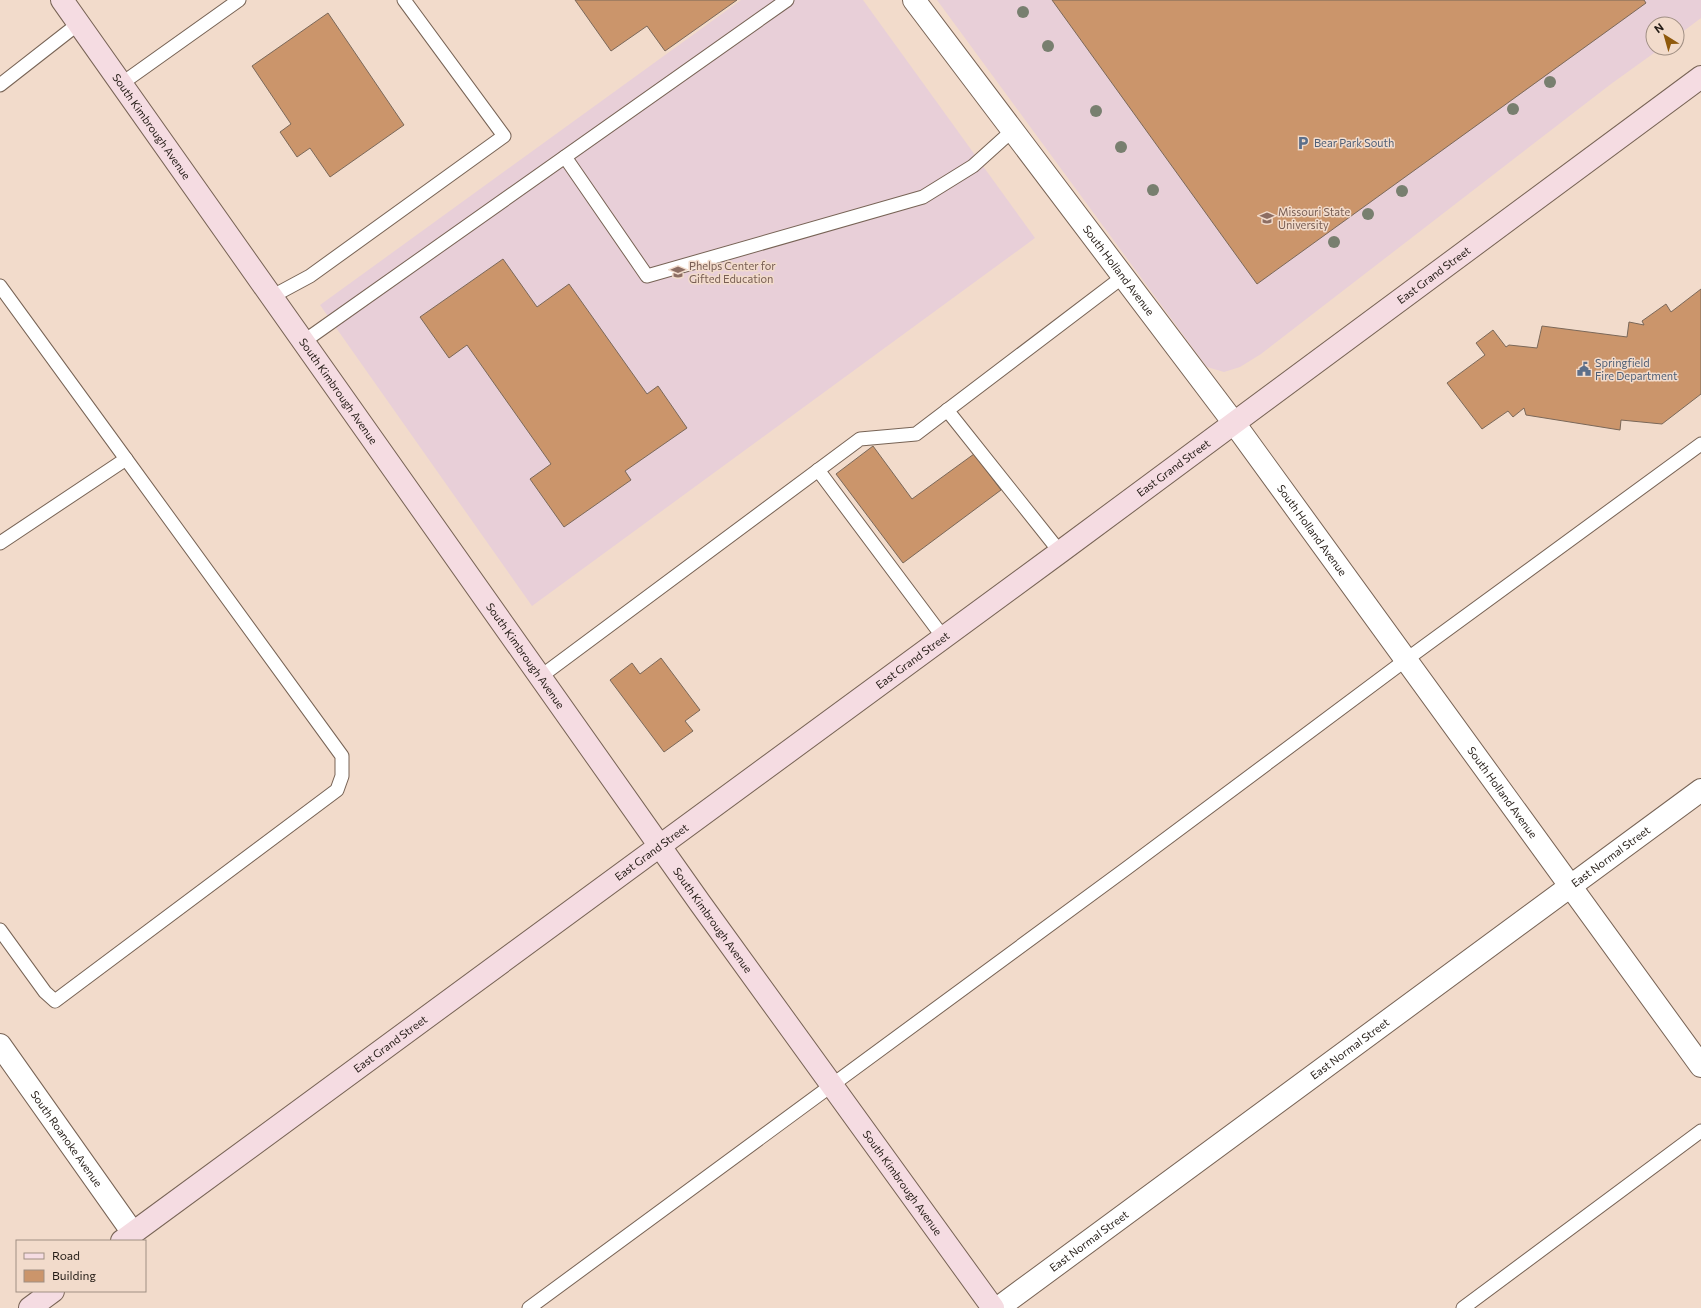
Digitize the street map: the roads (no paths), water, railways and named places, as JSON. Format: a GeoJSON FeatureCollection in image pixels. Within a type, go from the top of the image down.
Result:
{"type":"FeatureCollection","features":[{"type":"Feature","properties":{"kind":"main road","name":"South Kimbrough Avenue"},"geometry":{"type":"LineString","coordinates":[[62,0],[660,846],[831,1086],[993,1308]]}},
{"type":"Feature","properties":{"kind":"main road","name":"East Grand Street"},"geometry":{"type":"LineString","coordinates":[[127,1237],[1060,552],[1701,77]]}},
{"type":"Feature","properties":{"kind":"main road"},"geometry":{"type":"LineString","coordinates":[[30,1308],[52,1292]]}},
{"type":"Feature","properties":{"kind":"street","name":"South Holland Avenue"},"geometry":{"type":"LineString","coordinates":[[914,0],[1234,423],[1407,659],[1701,1066]]}},
{"type":"Feature","properties":{"kind":"street","name":"East Normal Street"},"geometry":{"type":"LineString","coordinates":[[998,1308],[1701,790]]}},
{"type":"Feature","properties":{"kind":"street","name":"South Roanoke Avenue"},"geometry":{"type":"LineString","coordinates":[[0,1045],[127,1237]]}},
{"type":"Feature","properties":{"kind":"lane"},"geometry":{"type":"LineString","coordinates":[[121,84],[239,0]]}},
{"type":"Feature","properties":{"kind":"lane"},"geometry":{"type":"LineString","coordinates":[[271,297],[310,276],[504,136],[404,0]]}},
{"type":"Feature","properties":{"kind":"lane"},"geometry":{"type":"LineString","coordinates":[[304,342],[787,0]]}},
{"type":"Feature","properties":{"kind":"lane"},"geometry":{"type":"LineString","coordinates":[[0,85],[78,24]]}},
{"type":"Feature","properties":{"kind":"lane"},"geometry":{"type":"LineString","coordinates":[[565,157],[647,276],[922,197],[973,166],[1013,130]]}},
{"type":"Feature","properties":{"kind":"lane"},"geometry":{"type":"LineString","coordinates":[[540,677],[860,439],[916,434],[1124,276]]}},
{"type":"Feature","properties":{"kind":"lane"},"geometry":{"type":"LineString","coordinates":[[0,286],[342,756],[342,776],[337,790],[55,1001],[45,992],[0,930]]}},
{"type":"Feature","properties":{"kind":"lane"},"geometry":{"type":"LineString","coordinates":[[948,410],[1060,552]]}},
{"type":"Feature","properties":{"kind":"lane"},"geometry":{"type":"LineString","coordinates":[[529,1308],[1128,868],[1407,659],[1701,444]]}},
{"type":"Feature","properties":{"kind":"lane"},"geometry":{"type":"LineString","coordinates":[[0,543],[126,459]]}},
{"type":"Feature","properties":{"kind":"lane"},"geometry":{"type":"LineString","coordinates":[[818,470],[943,637]]}},
{"type":"Feature","properties":{"kind":"lane"},"geometry":{"type":"LineString","coordinates":[[1463,1308],[1701,1131]]}},
{"type":"Feature","properties":{"kind":"place","name":"Bear Park South"},"geometry":{"type":"Point","coordinates":[1303,143]}},
{"type":"Feature","properties":{"kind":"place","name":"Missouri State University"},"geometry":{"type":"Point","coordinates":[1267,218]}},
{"type":"Feature","properties":{"kind":"place","name":"Phelps Center for Gifted Education"},"geometry":{"type":"Point","coordinates":[678,272]}},
{"type":"Feature","properties":{"kind":"place","name":"Springfield Fire Department"},"geometry":{"type":"Point","coordinates":[1584,369]}}]}
